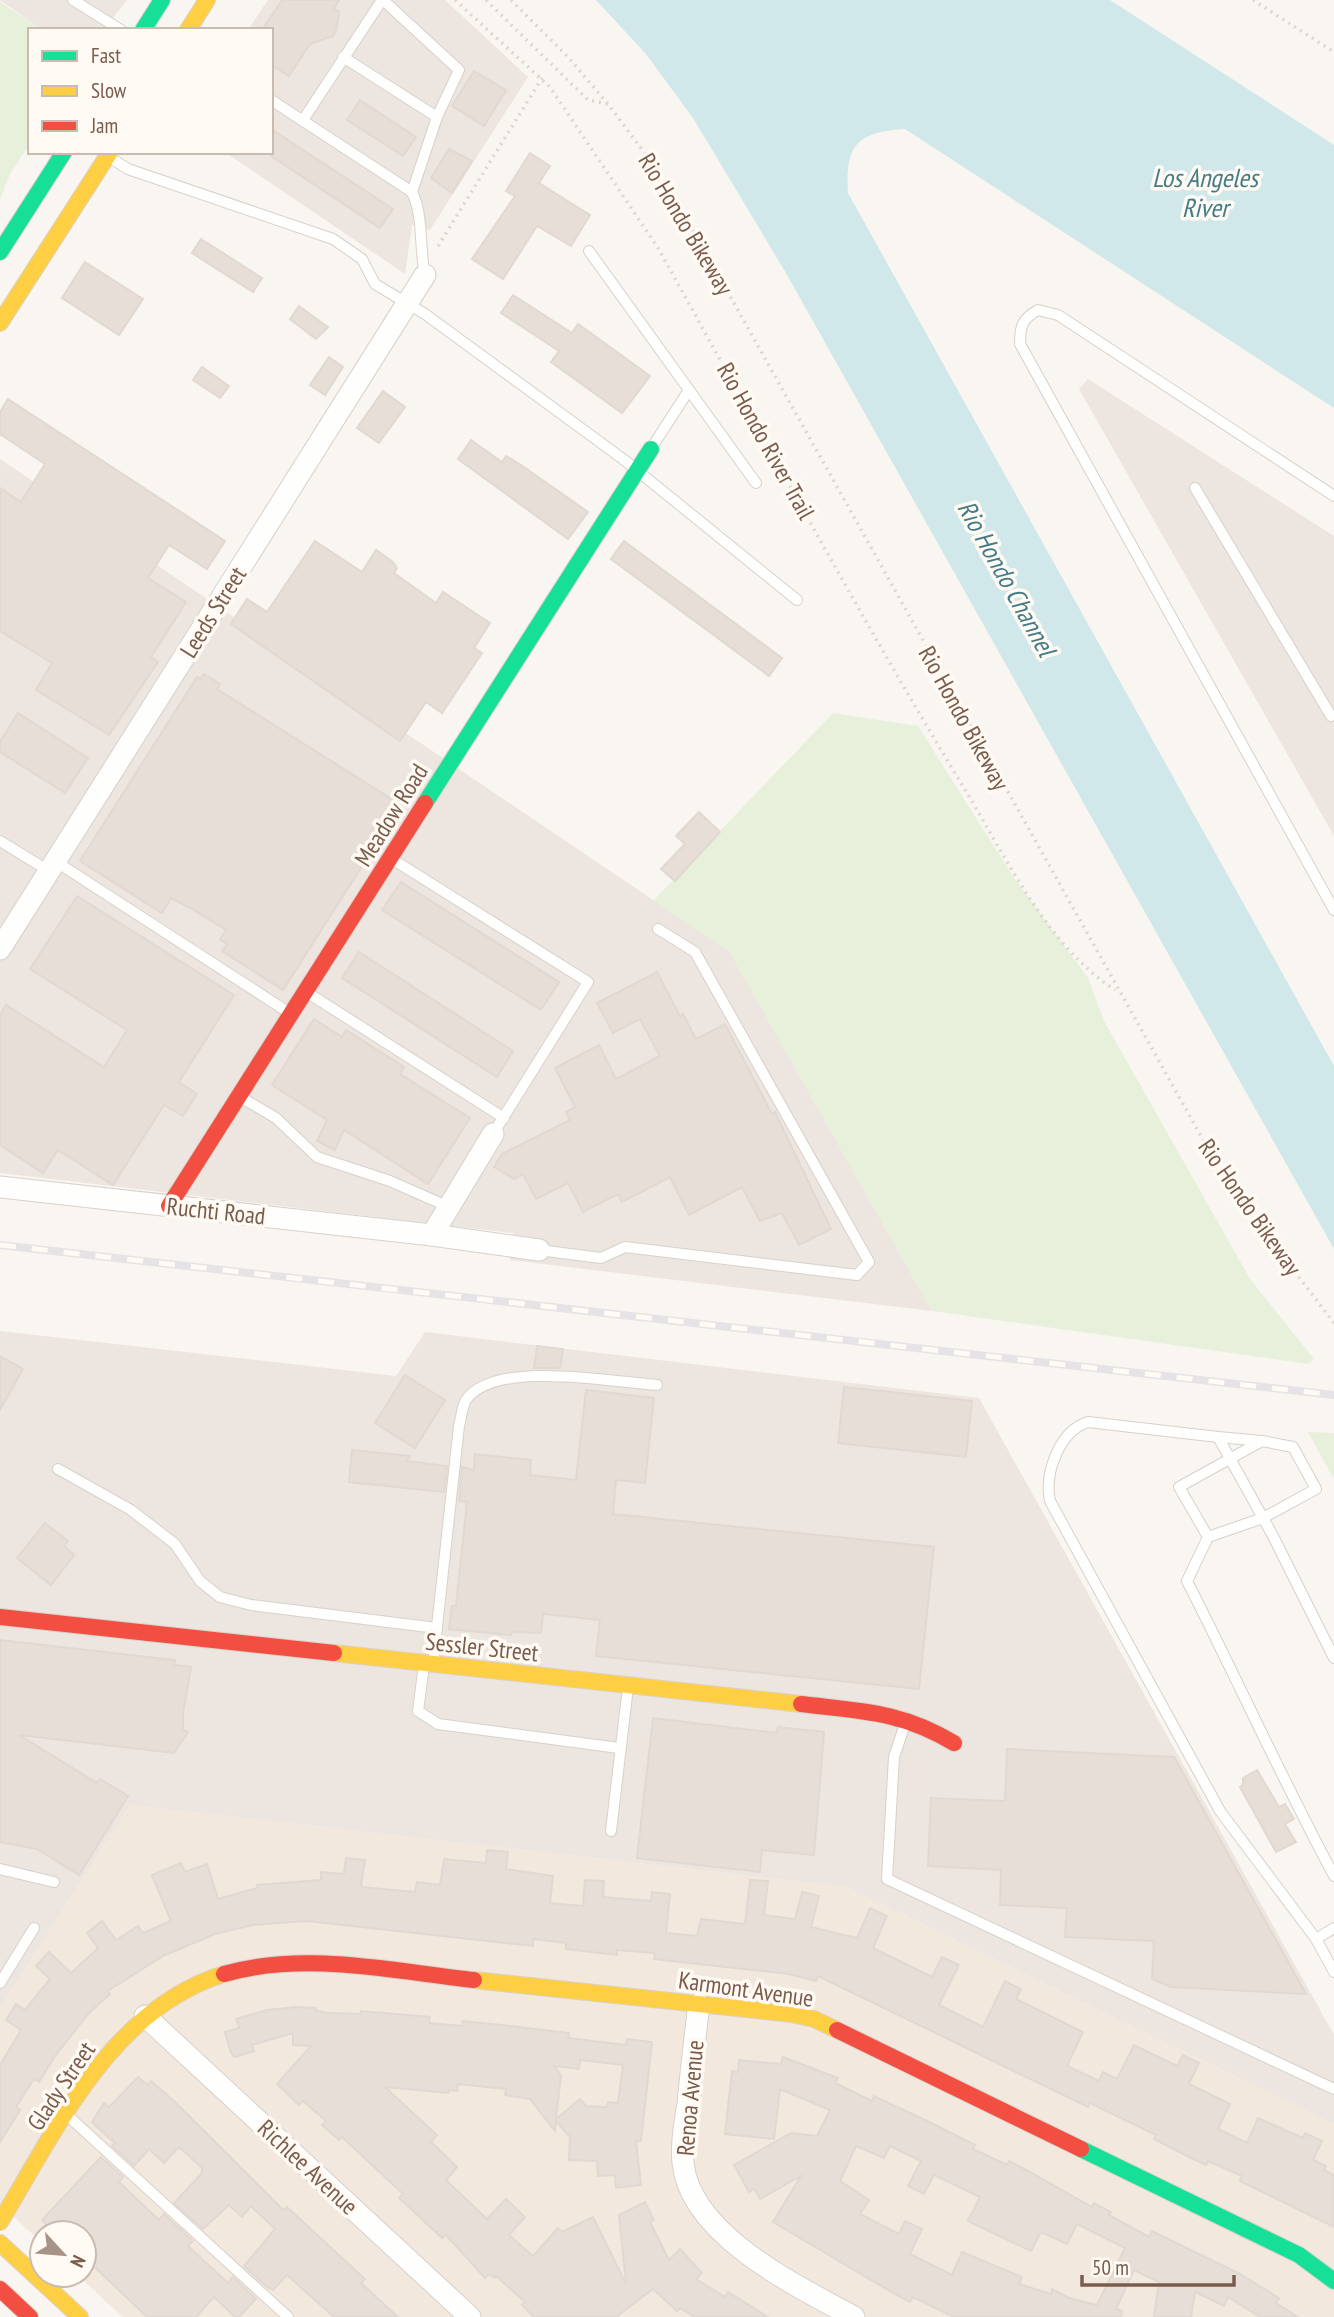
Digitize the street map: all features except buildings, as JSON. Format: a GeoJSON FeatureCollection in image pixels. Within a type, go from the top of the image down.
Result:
{"type":"FeatureCollection","features":[{"type":"Feature","properties":{"kind":"street"},"geometry":{"type":"LineString","coordinates":[[144,28],[162,0]]}},
{"type":"Feature","properties":{"kind":"street"},"geometry":{"type":"LineString","coordinates":[[189,28],[207,0]]}},
{"type":"Feature","properties":{"kind":"street"},"geometry":{"type":"LineString","coordinates":[[0,252],[63,154]]}},
{"type":"Feature","properties":{"kind":"street"},"geometry":{"type":"LineString","coordinates":[[0,323],[108,154]]}},
{"type":"Feature","properties":{"kind":"street","name":"Leeds Street"},"geometry":{"type":"LineString","coordinates":[[0,949],[425,275]]}},
{"type":"Feature","properties":{"kind":"street","name":"Meadow Road"},"geometry":{"type":"LineString","coordinates":[[169,1206],[651,449]]}},
{"type":"Feature","properties":{"kind":"street"},"geometry":{"type":"LineString","coordinates":[[432,1235],[498,1126]]}},
{"type":"Feature","properties":{"kind":"street","name":"Ruchti Road"},"geometry":{"type":"LineString","coordinates":[[0,1187],[432,1235],[539,1250]]}},
{"type":"Feature","properties":{"kind":"street","name":"Sessler Street"},"geometry":{"type":"LineString","coordinates":[[0,1617],[628,1685],[907,1719],[939,1732],[954,1743]]}},
{"type":"Feature","properties":{"kind":"street","name":"Karmont Avenue"},"geometry":{"type":"LineString","coordinates":[[145,2016],[180,1993],[207,1980],[238,1970],[288,1963],[321,1963],[799,2015],[821,2022],[1299,2255],[1334,2281]]}},
{"type":"Feature","properties":{"kind":"street","name":"Renoa Avenue"},"geometry":{"type":"LineString","coordinates":[[699,2004],[682,2148],[685,2177],[696,2202],[714,2226],[738,2246],[854,2317]]}},
{"type":"Feature","properties":{"kind":"street","name":"Glady Street"},"geometry":{"type":"LineString","coordinates":[[0,2222],[100,2064],[145,2016]]}},
{"type":"Feature","properties":{"kind":"street","name":"Richlee Avenue"},"geometry":{"type":"LineString","coordinates":[[145,2016],[470,2317]]}},
{"type":"Feature","properties":{"kind":"street"},"geometry":{"type":"LineString","coordinates":[[0,2244],[80,2317]]}},
{"type":"Feature","properties":{"kind":"street"},"geometry":{"type":"LineString","coordinates":[[0,2289],[30,2317]]}},
{"type":"Feature","properties":{"kind":"lane"},"geometry":{"type":"LineString","coordinates":[[73,0],[118,28]]}},
{"type":"Feature","properties":{"kind":"lane"},"geometry":{"type":"LineString","coordinates":[[303,120],[382,0],[459,70],[437,117],[412,192]]}},
{"type":"Feature","properties":{"kind":"lane"},"geometry":{"type":"LineString","coordinates":[[343,57],[437,117]]}},
{"type":"Feature","properties":{"kind":"lane"},"geometry":{"type":"LineString","coordinates":[[273,101],[412,192],[418,204],[420,254],[425,275]]}},
{"type":"Feature","properties":{"kind":"lane"},"geometry":{"type":"LineString","coordinates":[[108,154],[128,169],[333,239],[362,259],[375,284],[407,304],[637,470],[797,600]]}},
{"type":"Feature","properties":{"kind":"lane"},"geometry":{"type":"LineString","coordinates":[[589,251],[756,483]]}},
{"type":"Feature","properties":{"kind":"lane"},"geometry":{"type":"LineString","coordinates":[[1334,496],[1058,315],[1038,310],[1024,317],[1020,328],[1020,344],[1334,911]]}},
{"type":"Feature","properties":{"kind":"lane"},"geometry":{"type":"LineString","coordinates":[[651,449],[689,390]]}},
{"type":"Feature","properties":{"kind":"lane"},"geometry":{"type":"LineString","coordinates":[[1195,488],[1333,720]]}},
{"type":"Feature","properties":{"kind":"lane"},"geometry":{"type":"LineString","coordinates":[[0,841],[52,866],[292,1015]]}},
{"type":"Feature","properties":{"kind":"lane"},"geometry":{"type":"LineString","coordinates":[[306,992],[498,1126],[588,982],[391,858]]}},
{"type":"Feature","properties":{"kind":"lane"},"geometry":{"type":"LineString","coordinates":[[539,1250],[601,1258],[625,1247],[857,1275],[869,1262],[695,952],[658,929]]}},
{"type":"Feature","properties":{"kind":"lane"},"geometry":{"type":"LineString","coordinates":[[240,1097],[276,1118],[317,1157],[390,1181],[449,1207]]}},
{"type":"Feature","properties":{"kind":"lane"},"geometry":{"type":"LineString","coordinates":[[620,1748],[438,1724],[418,1710],[421,1684],[429,1665],[438,1628],[459,1426],[465,1400],[485,1384],[510,1376],[657,1385]]}},
{"type":"Feature","properties":{"kind":"lane"},"geometry":{"type":"LineString","coordinates":[[1334,1876],[1286,1787],[1269,1743],[1187,1581],[1208,1537],[1263,1518],[1316,1489],[1293,1447],[1262,1441],[1084,1423],[1069,1435],[1057,1454],[1049,1477],[1049,1497],[1220,1811],[1316,1939],[1334,1972]]}},
{"type":"Feature","properties":{"kind":"lane"},"geometry":{"type":"LineString","coordinates":[[1218,1437],[1263,1518],[1334,1658]]}},
{"type":"Feature","properties":{"kind":"lane"},"geometry":{"type":"LineString","coordinates":[[1208,1537],[1179,1486],[1262,1441]]}},
{"type":"Feature","properties":{"kind":"lane"},"geometry":{"type":"LineString","coordinates":[[58,1469],[131,1510],[175,1544],[200,1581],[220,1597],[251,1605],[438,1628]]}},
{"type":"Feature","properties":{"kind":"lane"},"geometry":{"type":"LineString","coordinates":[[611,1831],[628,1685]]}},
{"type":"Feature","properties":{"kind":"lane"},"geometry":{"type":"LineString","coordinates":[[907,1719],[894,1757],[887,1879],[1334,2089]]}},
{"type":"Feature","properties":{"kind":"lane"},"geometry":{"type":"LineString","coordinates":[[0,1869],[54,1882]]}},
{"type":"Feature","properties":{"kind":"lane"},"geometry":{"type":"LineString","coordinates":[[0,1983],[34,1928]]}},
{"type":"Feature","properties":{"kind":"lane"},"geometry":{"type":"LineString","coordinates":[[1316,1939],[1334,1928]]}},
{"type":"Feature","properties":{"kind":"lane"},"geometry":{"type":"LineString","coordinates":[[67,2115],[288,2317]]}},
{"type":"Feature","properties":{"kind":"path","name":"Rio Hondo River Trail"},"geometry":{"type":"LineString","coordinates":[[455,0],[542,78],[658,248],[914,706],[1022,884],[1079,959],[1096,978],[1117,992]]}},
{"type":"Feature","properties":{"kind":"path"},"geometry":{"type":"LineString","coordinates":[[486,0],[589,100],[608,104]]}},
{"type":"Feature","properties":{"kind":"path","name":"Rio Hondo Bikeway"},"geometry":{"type":"LineString","coordinates":[[511,0],[568,57],[643,151],[702,246],[1117,992],[1229,1186],[1334,1324]]}},
{"type":"Feature","properties":{"kind":"path"},"geometry":{"type":"LineString","coordinates":[[1254,0],[1334,52]]}},
{"type":"Feature","properties":{"kind":"path"},"geometry":{"type":"LineString","coordinates":[[425,275],[442,235],[542,78]]}},
{"type":"Feature","properties":{"kind":"shaded area"},"geometry":{"type":"Polygon","coordinates":[[[0,0],[127,0],[106,28],[39,28],[0,0]]]}},
{"type":"Feature","properties":{"kind":"shaded area"},"geometry":{"type":"Polygon","coordinates":[[[268,0],[445,0],[528,77],[430,230],[412,225],[405,274],[228,154],[273,154],[273,28],[249,28],[268,0]]]}},
{"type":"Feature","properties":{"kind":"shaded area"},"geometry":{"type":"Polygon","coordinates":[[[1088,379],[1334,536],[1334,836],[1079,389],[1088,379]]]}},
{"type":"Feature","properties":{"kind":"shaded area"},"geometry":{"type":"Polygon","coordinates":[[[0,459],[730,952],[932,1311],[510,1260],[513,1233],[0,1173],[0,459]]]}},
{"type":"Feature","properties":{"kind":"shaded area"},"geometry":{"type":"Polygon","coordinates":[[[0,1331],[396,1376],[425,1332],[979,1398],[1334,2035],[1334,2124],[846,1887],[130,1805],[0,2008],[0,1331]]]}},
{"type":"Feature","properties":{"kind":"shaded area"},"geometry":{"type":"Polygon","coordinates":[[[130,1805],[846,1887],[1334,2124],[1334,2317],[123,2317],[92,2289],[98,2289],[98,2219],[28,2219],[28,2230],[0,2204],[0,2008],[130,1805]]]}},
{"type":"Feature","properties":{"kind":"green space"},"geometry":{"type":"Polygon","coordinates":[[[0,2],[39,28],[28,28],[28,146],[10,174],[0,199],[0,2]]]}},
{"type":"Feature","properties":{"kind":"green space"},"geometry":{"type":"Polygon","coordinates":[[[833,713],[918,726],[1014,878],[1088,978],[1104,1021],[1250,1279],[1314,1359],[1309,1364],[932,1311],[730,953],[653,901],[833,713]]]}},
{"type":"Feature","properties":{"kind":"green space"},"geometry":{"type":"Polygon","coordinates":[[[1308,1432],[1334,1433],[1334,1479],[1308,1432]]]}},
{"type":"Feature","properties":{"kind":"water"},"geometry":{"type":"Polygon","coordinates":[[[596,0],[1110,0],[1334,145],[1334,408],[905,129],[875,134],[857,144],[849,163],[848,193],[1334,1066],[1334,1249],[786,273],[693,118],[646,54],[596,0]]]}},
{"type":"Feature","properties":{"kind":"railway"},"geometry":{"type":"LineString","coordinates":[[0,1245],[1334,1395]]}},
{"type":"Feature","properties":{"kind":"traffic: fast"},"geometry":{"type":"LineString","coordinates":[[144,28],[162,0]]}},
{"type":"Feature","properties":{"kind":"traffic: fast"},"geometry":{"type":"LineString","coordinates":[[0,252],[63,154]]}},
{"type":"Feature","properties":{"kind":"traffic: fast"},"geometry":{"type":"LineString","coordinates":[[425,803],[651,449]]}},
{"type":"Feature","properties":{"kind":"traffic: fast"},"geometry":{"type":"LineString","coordinates":[[1081,2149],[1299,2255],[1334,2281]]}},
{"type":"Feature","properties":{"kind":"traffic: slow"},"geometry":{"type":"LineString","coordinates":[[189,28],[207,0]]}},
{"type":"Feature","properties":{"kind":"traffic: slow"},"geometry":{"type":"LineString","coordinates":[[0,323],[109,154]]}},
{"type":"Feature","properties":{"kind":"traffic: slow"},"geometry":{"type":"LineString","coordinates":[[334,1653],[801,1704]]}},
{"type":"Feature","properties":{"kind":"traffic: slow"},"geometry":{"type":"LineString","coordinates":[[0,2222],[66,2112],[91,2076],[119,2043],[150,2014],[185,1991],[224,1974]]}},
{"type":"Feature","properties":{"kind":"traffic: slow"},"geometry":{"type":"LineString","coordinates":[[474,1980],[792,2014],[814,2019],[837,2030]]}},
{"type":"Feature","properties":{"kind":"traffic: slow"},"geometry":{"type":"LineString","coordinates":[[0,2243],[80,2317]]}},
{"type":"Feature","properties":{"kind":"traffic: jam"},"geometry":{"type":"LineString","coordinates":[[169,1206],[425,803]]}},
{"type":"Feature","properties":{"kind":"traffic: jam"},"geometry":{"type":"LineString","coordinates":[[0,1617],[334,1653]]}},
{"type":"Feature","properties":{"kind":"traffic: jam"},"geometry":{"type":"LineString","coordinates":[[801,1704],[898,1718],[935,1732],[954,1743]]}},
{"type":"Feature","properties":{"kind":"traffic: jam"},"geometry":{"type":"LineString","coordinates":[[224,1974],[255,1967],[317,1963],[474,1980]]}},
{"type":"Feature","properties":{"kind":"traffic: jam"},"geometry":{"type":"LineString","coordinates":[[837,2030],[1081,2149]]}},
{"type":"Feature","properties":{"kind":"traffic: jam"},"geometry":{"type":"LineString","coordinates":[[0,2289],[30,2317]]}},
{"type":"Feature","properties":{"kind":"water label","name":"Los Angeles River"},"geometry":{"type":"Point","coordinates":[1205,192]}},
{"type":"Feature","properties":{"kind":"water label","name":"Rio Hondo Channel"},"geometry":{"type":"Point","coordinates":[1007,578]}}]}
